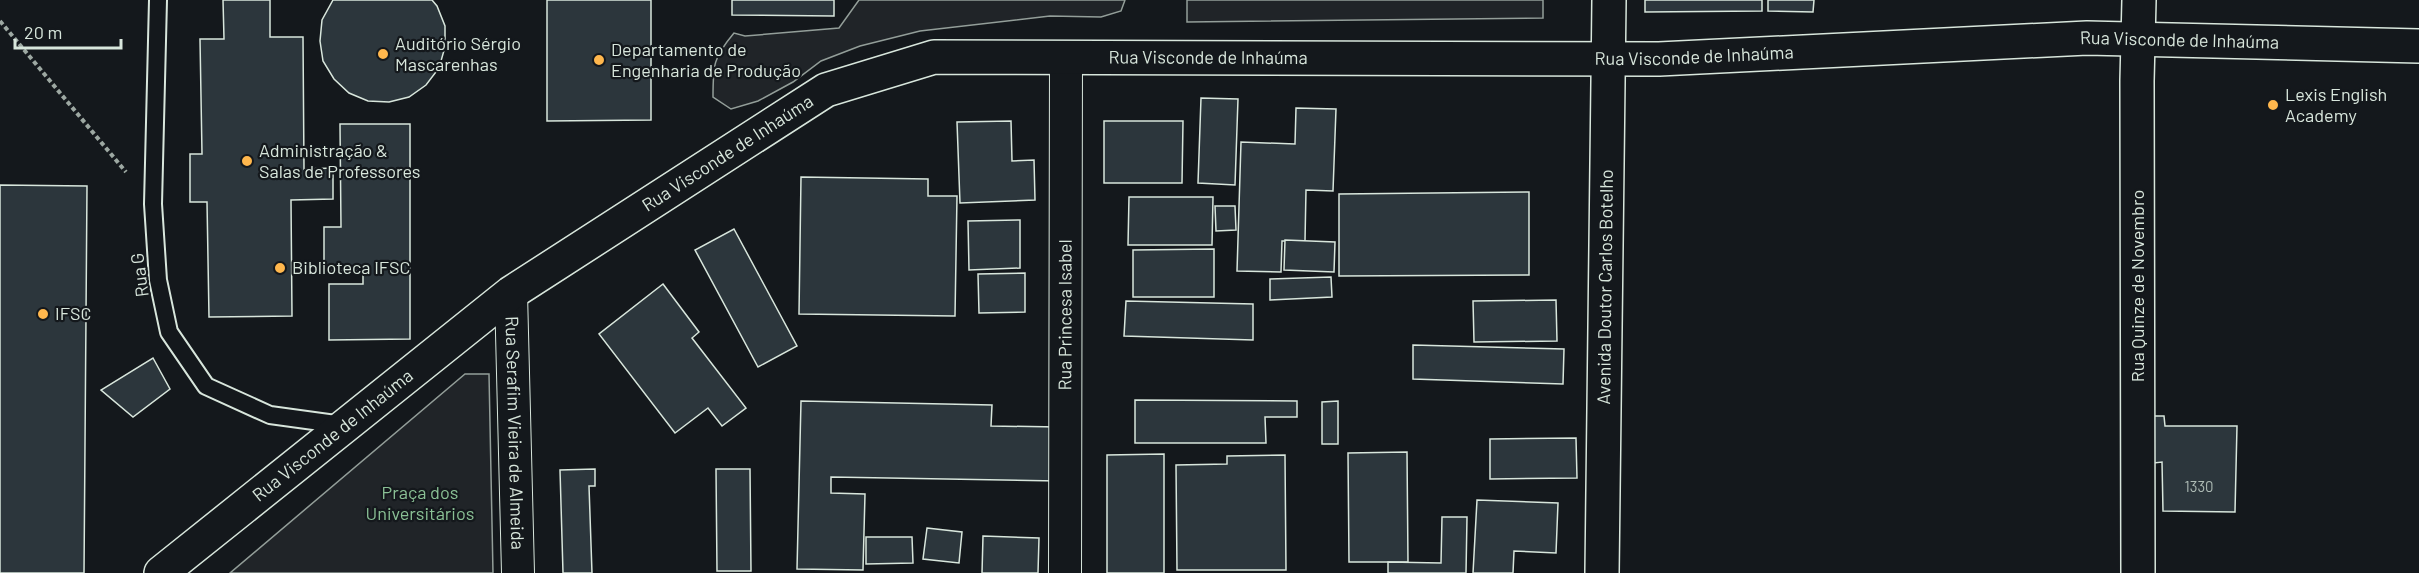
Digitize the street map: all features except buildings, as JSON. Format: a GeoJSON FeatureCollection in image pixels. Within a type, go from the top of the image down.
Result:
{"type":"FeatureCollection","features":[{"type":"Feature","properties":{"kind":"main road","name":"Avenida Doutor Carlos Botelho"},"geometry":{"type":"LineString","coordinates":[[1602,573],[1609,0]]}},
{"type":"Feature","properties":{"kind":"main road","name":"Rua Quinze de Novembro"},"geometry":{"type":"LineString","coordinates":[[2138,573],[2137,39],[2139,0]]}},
{"type":"Feature","properties":{"kind":"main road","name":"Rua Visconde de Inhaúma"},"geometry":{"type":"LineString","coordinates":[[161,573],[511,293],[826,90],[934,57],[1659,59],[2087,38],[2419,46]]}},
{"type":"Feature","properties":{"kind":"street","name":"Rua Princesa Isabel"},"geometry":{"type":"LineString","coordinates":[[1065,573],[1066,57]]}},
{"type":"Feature","properties":{"kind":"street","name":"Rua Serafim Vieira de Almeida"},"geometry":{"type":"LineString","coordinates":[[511,293],[518,573]]}},
{"type":"Feature","properties":{"kind":"lane","name":"Rua G"},"geometry":{"type":"LineString","coordinates":[[158,0],[153,204],[158,280],[168,332],[206,386],[270,415],[347,426]]}},
{"type":"Feature","properties":{"kind":"path"},"geometry":{"type":"LineString","coordinates":[[0,21],[153,204]]}},
{"type":"Feature","properties":{"kind":"green space"},"geometry":{"type":"Polygon","coordinates":[[[859,0],[1125,0],[1121,11],[1101,17],[1050,16],[920,31],[860,46],[821,61],[793,82],[758,101],[731,109],[713,97],[716,62],[734,33],[745,36],[839,28],[859,0]]]}},
{"type":"Feature","properties":{"kind":"green space"},"geometry":{"type":"Polygon","coordinates":[[[1187,0],[1543,0],[1543,18],[1187,22],[1187,0]]]}},
{"type":"Feature","properties":{"kind":"green space","name":"Praça dos Universitários"},"geometry":{"type":"Polygon","coordinates":[[[465,374],[489,374],[493,573],[230,573],[465,374]]]}},
{"type":"Feature","properties":{"kind":"place","name":"Auditório Sérgio Mascarenhas"},"geometry":{"type":"Point","coordinates":[383,54]}},
{"type":"Feature","properties":{"kind":"place","name":"Departamento de Engenharia de Produção"},"geometry":{"type":"Point","coordinates":[599,60]}},
{"type":"Feature","properties":{"kind":"place","name":"Lexis English Academy"},"geometry":{"type":"Point","coordinates":[2273,105]}},
{"type":"Feature","properties":{"kind":"place","name":"Administração & Salas de Professores"},"geometry":{"type":"Point","coordinates":[247,161]}},
{"type":"Feature","properties":{"kind":"place","name":"Biblioteca IFSC"},"geometry":{"type":"Point","coordinates":[280,268]}},
{"type":"Feature","properties":{"kind":"place","name":"IFSC"},"geometry":{"type":"Point","coordinates":[43,314]}}]}
